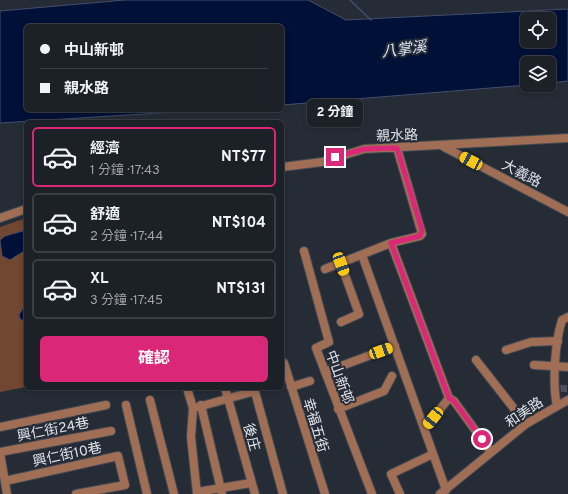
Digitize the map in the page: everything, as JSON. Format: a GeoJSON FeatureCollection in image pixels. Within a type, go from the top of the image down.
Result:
{"type":"FeatureCollection","features":[{"type":"Feature","properties":{"kind":"street","name":"親水路"},"geometry":{"type":"LineString","coordinates":[[284,166],[322,162],[364,149],[443,146],[568,138]]}},
{"type":"Feature","properties":{"kind":"street","name":"大義路"},"geometry":{"type":"LineString","coordinates":[[443,146],[568,212]]}},
{"type":"Feature","properties":{"kind":"street"},"geometry":{"type":"LineString","coordinates":[[326,269],[391,243],[420,236],[422,230],[397,148]]}},
{"type":"Feature","properties":{"kind":"street"},"geometry":{"type":"LineString","coordinates":[[0,218],[24,210]]}},
{"type":"Feature","properties":{"kind":"street"},"geometry":{"type":"LineString","coordinates":[[391,243],[449,398],[454,401],[491,452]]}},
{"type":"Feature","properties":{"kind":"street","name":"中山新邨"},"geometry":{"type":"LineString","coordinates":[[304,251],[330,342],[316,348],[338,409],[372,494]]}},
{"type":"Feature","properties":{"kind":"street"},"geometry":{"type":"LineString","coordinates":[[362,255],[425,428],[443,492]]}},
{"type":"Feature","properties":{"kind":"street"},"geometry":{"type":"LineString","coordinates":[[341,264],[359,314],[341,322]]}},
{"type":"Feature","properties":{"kind":"street"},"geometry":{"type":"LineString","coordinates":[[558,406],[555,396],[558,341],[562,320],[568,317]]}},
{"type":"Feature","properties":{"kind":"street"},"geometry":{"type":"LineString","coordinates":[[506,350],[531,342],[558,341]]}},
{"type":"Feature","properties":{"kind":"street"},"geometry":{"type":"LineString","coordinates":[[325,372],[396,346]]}},
{"type":"Feature","properties":{"kind":"street"},"geometry":{"type":"LineString","coordinates":[[476,360],[526,424]]}},
{"type":"Feature","properties":{"kind":"street","name":"幸福五街"},"geometry":{"type":"LineString","coordinates":[[284,363],[324,494]]}},
{"type":"Feature","properties":{"kind":"street"},"geometry":{"type":"LineString","coordinates":[[534,366],[568,367]]}},
{"type":"Feature","properties":{"kind":"street"},"geometry":{"type":"LineString","coordinates":[[338,409],[384,391],[392,376]]}},
{"type":"Feature","properties":{"kind":"street"},"geometry":{"type":"LineString","coordinates":[[291,387],[310,381]]}},
{"type":"Feature","properties":{"kind":"street"},"geometry":{"type":"LineString","coordinates":[[188,390],[193,408],[191,438],[197,493],[222,492],[252,483]]}},
{"type":"Feature","properties":{"kind":"street","name":"後庄"},"geometry":{"type":"LineString","coordinates":[[226,390],[255,494]]}},
{"type":"Feature","properties":{"kind":"street"},"geometry":{"type":"LineString","coordinates":[[193,408],[251,390]]}},
{"type":"Feature","properties":{"kind":"street","name":"後庄"},"geometry":{"type":"LineString","coordinates":[[254,390],[284,494]]}},
{"type":"Feature","properties":{"kind":"street"},"geometry":{"type":"LineString","coordinates":[[425,428],[449,398]]}},
{"type":"Feature","properties":{"kind":"street"},"geometry":{"type":"LineString","coordinates":[[150,400],[174,494]]}},
{"type":"Feature","properties":{"kind":"street","name":"和美路"},"geometry":{"type":"LineString","coordinates":[[443,492],[526,424],[568,400]]}},
{"type":"Feature","properties":{"kind":"street"},"geometry":{"type":"LineString","coordinates":[[0,427],[106,405]]}},
{"type":"Feature","properties":{"kind":"street"},"geometry":{"type":"LineString","coordinates":[[201,405],[222,492]]}},
{"type":"Feature","properties":{"kind":"street"},"geometry":{"type":"LineString","coordinates":[[126,406],[147,494]]}},
{"type":"Feature","properties":{"kind":"street","name":"興仁街24巷"},"geometry":{"type":"LineString","coordinates":[[0,452],[111,430]]}},
{"type":"Feature","properties":{"kind":"street"},"geometry":{"type":"LineString","coordinates":[[0,452],[5,481],[5,492]]}},
{"type":"Feature","properties":{"kind":"street"},"geometry":{"type":"LineString","coordinates":[[400,494],[391,474],[433,454]]}},
{"type":"Feature","properties":{"kind":"street","name":"興仁街10巷"},"geometry":{"type":"LineString","coordinates":[[5,481],[118,456],[124,485],[76,494]]}},
{"type":"Feature","properties":{"kind":"shaded area"},"geometry":{"type":"Polygon","coordinates":[[[24,219],[24,387],[0,392],[0,227],[24,219]]]}},
{"type":"Feature","properties":{"kind":"water","name":"八掌溪"},"geometry":{"type":"Polygon","coordinates":[[[125,0],[308,0],[346,20],[568,9],[568,81],[556,82],[556,56],[520,56],[520,86],[284,105],[284,24],[24,24],[24,112],[175,112],[48,120],[24,120],[24,121],[0,123],[0,11],[125,0]]]}},
{"type":"Feature","properties":{"kind":"water"},"geometry":{"type":"Polygon","coordinates":[[[24,231],[24,251],[10,260],[2,256],[0,240],[5,236],[24,231]]]}},
{"type":"Feature","properties":{"kind":"water"},"geometry":{"type":"Polygon","coordinates":[[[24,306],[24,321],[20,319],[19,315],[24,306]]]}},
{"type":"Feature","properties":{"kind":"building"},"geometry":{"type":"Polygon","coordinates":[[[560,385],[567,385],[567,392],[561,392],[560,385]]]}},
{"type":"Feature","properties":{"kind":"waterway"},"geometry":{"type":"LineString","coordinates":[[350,0],[371,20]]}},
{"type":"Feature","properties":{"kind":"route"},"geometry":{"type":"LineString","coordinates":[[335,157],[364,149],[397,148],[422,234],[420,236],[391,243],[449,398],[454,401],[482,439]]}}]}
